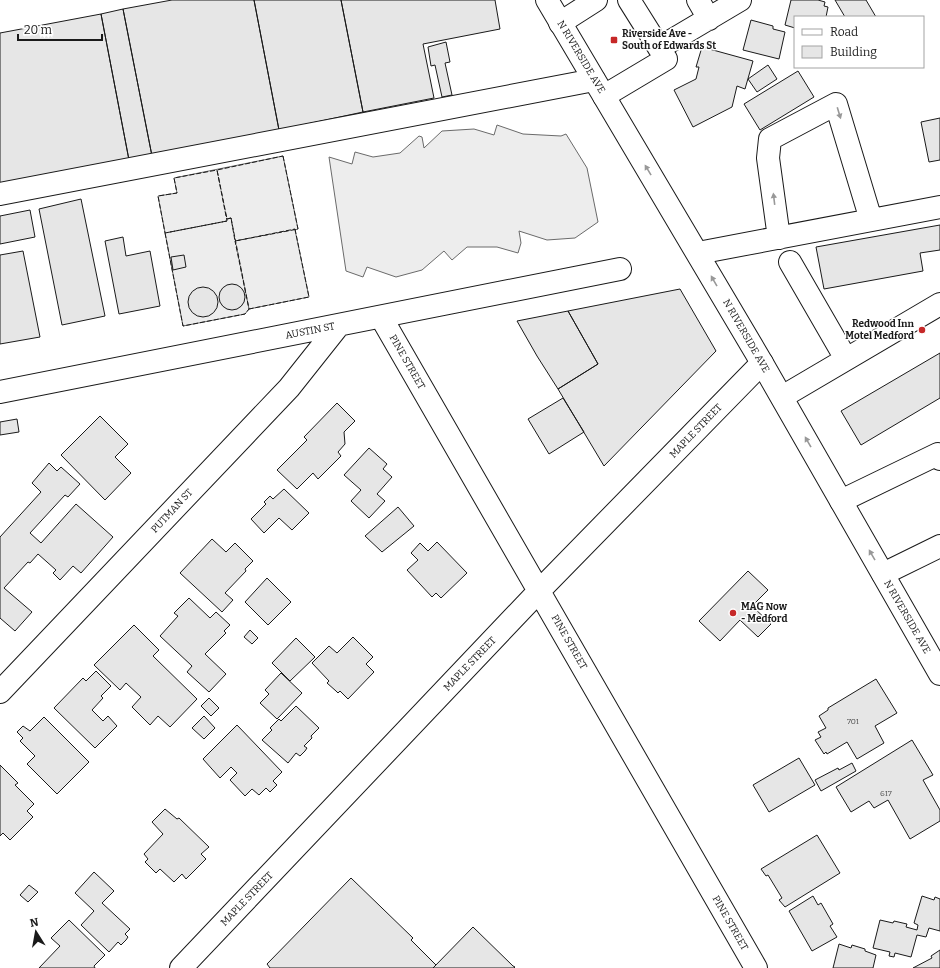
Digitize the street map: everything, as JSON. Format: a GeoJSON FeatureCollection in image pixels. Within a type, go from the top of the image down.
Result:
{"type":"FeatureCollection","features":[{"type":"Feature","properties":{"kind":"street","name":"N RIVERSIDE AVE"},"geometry":{"type":"LineString","coordinates":[[547,0],[782,397],[940,674]]}},
{"type":"Feature","properties":{"kind":"street"},"geometry":{"type":"LineString","coordinates":[[560,23],[596,0]]}},
{"type":"Feature","properties":{"kind":"street"},"geometry":{"type":"LineString","coordinates":[[0,194],[599,88],[666,59],[629,0]]}},
{"type":"Feature","properties":{"kind":"street"},"geometry":{"type":"LineString","coordinates":[[698,0],[709,19]]}},
{"type":"Feature","properties":{"kind":"street"},"geometry":{"type":"LineString","coordinates":[[659,48],[740,0]]}},
{"type":"Feature","properties":{"kind":"street"},"geometry":{"type":"LineString","coordinates":[[778,238],[768,158],[770,139],[836,104],[871,220]]}},
{"type":"Feature","properties":{"kind":"street"},"geometry":{"type":"LineString","coordinates":[[698,253],[940,207]]}},
{"type":"Feature","properties":{"kind":"street"},"geometry":{"type":"LineString","coordinates":[[790,262],[846,359]]}},
{"type":"Feature","properties":{"kind":"street","name":"AUSTIN ST"},"geometry":{"type":"LineString","coordinates":[[0,392],[620,269]]}},
{"type":"Feature","properties":{"kind":"street"},"geometry":{"type":"LineString","coordinates":[[782,397],[940,304]]}},
{"type":"Feature","properties":{"kind":"street","name":"PINE STREET"},"geometry":{"type":"LineString","coordinates":[[381,317],[756,968]]}},
{"type":"Feature","properties":{"kind":"street","name":"PUTMAN ST"},"geometry":{"type":"LineString","coordinates":[[0,692],[289,388],[339,325]]}},
{"type":"Feature","properties":{"kind":"street","name":"MAPLE STREET"},"geometry":{"type":"LineString","coordinates":[[181,968],[539,591],[762,363]]}},
{"type":"Feature","properties":{"kind":"street"},"geometry":{"type":"LineString","coordinates":[[841,501],[938,454],[940,459]]}},
{"type":"Feature","properties":{"kind":"street"},"geometry":{"type":"LineString","coordinates":[[883,574],[940,546]]}},
{"type":"Feature","properties":{"kind":"shaded area"},"geometry":{"type":"Polygon","coordinates":[[[497,125],[523,134],[561,136],[566,134],[587,168],[598,222],[575,238],[547,240],[519,231],[521,243],[518,253],[497,247],[467,247],[452,260],[444,251],[422,270],[396,277],[367,267],[363,277],[346,271],[329,157],[352,164],[355,152],[373,157],[400,153],[419,136],[422,137],[424,148],[442,131],[474,129],[494,135],[497,125]]]}},
{"type":"Feature","properties":{"kind":"shaded area"},"geometry":{"type":"Polygon","coordinates":[[[283,156],[298,229],[295,230],[309,297],[249,309],[245,314],[183,326],[158,196],[177,193],[174,178],[283,156]]]}},
{"type":"Feature","properties":{"kind":"building"},"geometry":{"type":"Polygon","coordinates":[[[172,0],[254,0],[279,130],[152,156],[123,9],[172,0]]]}},
{"type":"Feature","properties":{"kind":"building"},"geometry":{"type":"Polygon","coordinates":[[[254,0],[341,0],[363,112],[279,130],[254,0]]]}},
{"type":"Feature","properties":{"kind":"building"},"geometry":{"type":"Polygon","coordinates":[[[341,0],[495,0],[500,29],[423,44],[434,98],[363,112],[341,0]]]}},
{"type":"Feature","properties":{"kind":"building"},"geometry":{"type":"Polygon","coordinates":[[[791,0],[818,0],[825,2],[824,6],[828,7],[826,16],[794,16],[794,28],[785,25],[791,0]]]}},
{"type":"Feature","properties":{"kind":"building"},"geometry":{"type":"Polygon","coordinates":[[[835,0],[866,0],[875,16],[844,16],[835,0]]]}},
{"type":"Feature","properties":{"kind":"building"},"geometry":{"type":"Polygon","coordinates":[[[123,9],[152,156],[129,160],[101,14],[123,9]]]}},
{"type":"Feature","properties":{"kind":"building"},"geometry":{"type":"Polygon","coordinates":[[[101,14],[129,160],[0,185],[0,33],[101,14]]]}},
{"type":"Feature","properties":{"kind":"building"},"geometry":{"type":"Polygon","coordinates":[[[751,20],[773,26],[773,29],[785,32],[779,59],[743,50],[751,20]]]}},
{"type":"Feature","properties":{"kind":"building"},"geometry":{"type":"Polygon","coordinates":[[[446,42],[450,62],[445,63],[452,95],[442,97],[435,65],[431,66],[428,47],[446,42]]]}},
{"type":"Feature","properties":{"kind":"building"},"geometry":{"type":"Polygon","coordinates":[[[702,47],[753,61],[745,89],[737,86],[732,107],[693,127],[674,90],[696,79],[699,67],[696,67],[702,47]]]}},
{"type":"Feature","properties":{"kind":"building"},"geometry":{"type":"Polygon","coordinates":[[[768,65],[777,79],[757,92],[748,79],[768,65]]]}},
{"type":"Feature","properties":{"kind":"building"},"geometry":{"type":"Polygon","coordinates":[[[798,71],[814,97],[760,130],[744,104],[798,71]]]}},
{"type":"Feature","properties":{"kind":"building"},"geometry":{"type":"Polygon","coordinates":[[[940,118],[940,160],[929,162],[921,122],[940,118]]]}},
{"type":"Feature","properties":{"kind":"building"},"geometry":{"type":"Polygon","coordinates":[[[81,199],[105,316],[62,325],[39,209],[81,199]]]}},
{"type":"Feature","properties":{"kind":"building"},"geometry":{"type":"Polygon","coordinates":[[[30,210],[35,237],[0,244],[0,216],[30,210]]]}},
{"type":"Feature","properties":{"kind":"building"},"geometry":{"type":"Polygon","coordinates":[[[940,225],[940,250],[920,253],[923,271],[824,289],[816,247],[940,225]]]}},
{"type":"Feature","properties":{"kind":"building"},"geometry":{"type":"Polygon","coordinates":[[[123,237],[126,256],[150,251],[160,306],[119,314],[105,241],[123,237]]]}},
{"type":"Feature","properties":{"kind":"building"},"geometry":{"type":"Polygon","coordinates":[[[23,251],[40,337],[0,344],[0,255],[23,251]]]}},
{"type":"Feature","properties":{"kind":"building"},"geometry":{"type":"Polygon","coordinates":[[[184,255],[186,267],[173,270],[171,257],[184,255]]]}},
{"type":"Feature","properties":{"kind":"building"},"geometry":{"type":"Polygon","coordinates":[[[232,284],[241,288],[245,297],[241,306],[232,310],[223,306],[219,297],[223,288],[232,284]]]}},
{"type":"Feature","properties":{"kind":"building"},"geometry":{"type":"Polygon","coordinates":[[[203,287],[214,291],[218,302],[214,313],[203,317],[192,313],[188,302],[192,291],[203,287]]]}},
{"type":"Feature","properties":{"kind":"building"},"geometry":{"type":"Polygon","coordinates":[[[680,289],[716,351],[604,466],[558,389],[598,364],[568,311],[680,289]]]}},
{"type":"Feature","properties":{"kind":"building"},"geometry":{"type":"Polygon","coordinates":[[[568,311],[598,364],[558,389],[517,321],[568,311]]]}},
{"type":"Feature","properties":{"kind":"building"},"geometry":{"type":"Polygon","coordinates":[[[940,353],[940,398],[861,445],[841,411],[940,353]]]}},
{"type":"Feature","properties":{"kind":"building"},"geometry":{"type":"Polygon","coordinates":[[[563,398],[584,432],[549,454],[528,419],[563,398]]]}},
{"type":"Feature","properties":{"kind":"building"},"geometry":{"type":"Polygon","coordinates":[[[337,403],[355,421],[344,432],[345,444],[338,452],[341,456],[318,479],[313,473],[297,489],[277,470],[307,440],[304,437],[337,403]]]}},
{"type":"Feature","properties":{"kind":"building"},"geometry":{"type":"Polygon","coordinates":[[[100,416],[128,444],[115,457],[131,473],[105,500],[61,455],[100,416]]]}},
{"type":"Feature","properties":{"kind":"building"},"geometry":{"type":"Polygon","coordinates":[[[17,419],[19,432],[0,435],[0,422],[17,419]]]}},
{"type":"Feature","properties":{"kind":"building"},"geometry":{"type":"Polygon","coordinates":[[[369,448],[387,464],[383,469],[392,477],[377,494],[385,501],[369,518],[351,501],[361,490],[344,475],[369,448]]]}},
{"type":"Feature","properties":{"kind":"building"},"geometry":{"type":"Polygon","coordinates":[[[49,463],[57,471],[61,467],[80,484],[68,497],[65,495],[30,533],[41,543],[76,504],[113,537],[81,573],[73,566],[60,580],[53,573],[56,570],[38,554],[30,563],[28,562],[4,588],[32,612],[15,631],[0,618],[0,537],[41,492],[32,483],[49,463]]]}},
{"type":"Feature","properties":{"kind":"building"},"geometry":{"type":"Polygon","coordinates":[[[284,489],[309,513],[292,530],[279,518],[264,533],[251,519],[266,504],[264,502],[270,496],[273,499],[284,489]]]}},
{"type":"Feature","properties":{"kind":"building"},"geometry":{"type":"Polygon","coordinates":[[[398,507],[414,526],[382,552],[365,536],[398,507]]]}},
{"type":"Feature","properties":{"kind":"building"},"geometry":{"type":"Polygon","coordinates":[[[212,539],[226,552],[235,543],[253,561],[245,569],[246,571],[225,593],[233,600],[222,612],[180,573],[212,539]]]}},
{"type":"Feature","properties":{"kind":"building"},"geometry":{"type":"Polygon","coordinates":[[[437,542],[467,573],[441,598],[436,593],[432,597],[407,570],[418,560],[411,553],[420,543],[428,551],[437,542]]]}},
{"type":"Feature","properties":{"kind":"building","name":"MAG Now - Medford"},"geometry":{"type":"Polygon","coordinates":[[[748,571],[768,590],[752,606],[771,624],[758,637],[740,620],[720,641],[699,621],[748,571]]]}},
{"type":"Feature","properties":{"kind":"building"},"geometry":{"type":"Polygon","coordinates":[[[267,578],[291,602],[268,625],[245,602],[267,578]]]}},
{"type":"Feature","properties":{"kind":"building"},"geometry":{"type":"Polygon","coordinates":[[[189,598],[210,618],[216,612],[230,625],[224,631],[226,633],[205,654],[226,674],[209,692],[187,672],[192,666],[160,636],[178,616],[174,613],[189,598]]]}},
{"type":"Feature","properties":{"kind":"building"},"geometry":{"type":"Polygon","coordinates":[[[134,625],[159,650],[153,656],[197,699],[170,727],[158,716],[150,725],[132,707],[141,697],[126,683],[120,690],[94,665],[134,625]]]}},
{"type":"Feature","properties":{"kind":"building"},"geometry":{"type":"Polygon","coordinates":[[[250,630],[258,638],[252,644],[244,637],[250,630]]]}},
{"type":"Feature","properties":{"kind":"building"},"geometry":{"type":"Polygon","coordinates":[[[353,637],[373,657],[366,664],[374,672],[348,699],[340,691],[338,693],[327,683],[329,681],[312,663],[329,646],[337,653],[353,637]]]}},
{"type":"Feature","properties":{"kind":"building"},"geometry":{"type":"Polygon","coordinates":[[[296,638],[315,657],[290,681],[272,663],[296,638]]]}},
{"type":"Feature","properties":{"kind":"building"},"geometry":{"type":"Polygon","coordinates":[[[96,671],[111,686],[101,696],[103,698],[92,710],[103,721],[108,716],[117,726],[95,748],[54,708],[83,678],[86,681],[96,671]]]}},
{"type":"Feature","properties":{"kind":"building"},"geometry":{"type":"Polygon","coordinates":[[[281,673],[302,693],[277,719],[260,703],[269,694],[265,690],[281,673]]]}},
{"type":"Feature","properties":{"kind":"building"},"geometry":{"type":"Polygon","coordinates":[[[876,679],[897,713],[875,726],[884,743],[857,759],[847,742],[827,754],[826,752],[824,754],[815,740],[821,737],[818,732],[826,728],[819,716],[828,710],[828,708],[876,679]]]}},
{"type":"Feature","properties":{"kind":"building"},"geometry":{"type":"Polygon","coordinates":[[[209,698],[219,708],[211,716],[201,706],[209,698]]]}},
{"type":"Feature","properties":{"kind":"building"},"geometry":{"type":"Polygon","coordinates":[[[296,706],[319,728],[304,746],[307,748],[305,751],[300,756],[296,753],[288,763],[262,740],[272,730],[270,728],[279,719],[281,721],[296,706]]]}},
{"type":"Feature","properties":{"kind":"building"},"geometry":{"type":"Polygon","coordinates":[[[204,716],[215,728],[204,739],[192,728],[204,716]]]}},
{"type":"Feature","properties":{"kind":"building"},"geometry":{"type":"Polygon","coordinates":[[[44,717],[89,762],[57,794],[27,764],[35,756],[20,741],[23,738],[17,732],[23,726],[30,731],[44,717]]]}},
{"type":"Feature","properties":{"kind":"building"},"geometry":{"type":"Polygon","coordinates":[[[237,725],[282,772],[273,781],[277,785],[270,792],[266,788],[259,795],[252,789],[245,796],[230,780],[237,773],[231,767],[220,778],[203,759],[237,725]]]}},
{"type":"Feature","properties":{"kind":"building"},"geometry":{"type":"Polygon","coordinates":[[[912,740],[933,775],[923,780],[940,810],[940,821],[910,839],[888,800],[874,808],[869,801],[851,812],[836,787],[912,740]]]}},
{"type":"Feature","properties":{"kind":"building"},"geometry":{"type":"Polygon","coordinates":[[[799,758],[815,785],[769,812],[753,785],[799,758]]]}},
{"type":"Feature","properties":{"kind":"building"},"geometry":{"type":"Polygon","coordinates":[[[852,763],[856,771],[821,791],[815,780],[838,768],[839,770],[852,763]]]}},
{"type":"Feature","properties":{"kind":"building"},"geometry":{"type":"Polygon","coordinates":[[[0,765],[18,783],[15,785],[34,804],[27,811],[33,817],[10,840],[3,833],[0,836],[0,765]]]}},
{"type":"Feature","properties":{"kind":"building"},"geometry":{"type":"Polygon","coordinates":[[[165,809],[177,819],[179,818],[209,847],[201,854],[206,859],[186,879],[182,874],[174,882],[160,869],[156,873],[145,862],[148,859],[144,854],[163,834],[152,822],[165,809]]]}},
{"type":"Feature","properties":{"kind":"building"},"geometry":{"type":"Polygon","coordinates":[[[817,835],[840,873],[785,907],[779,900],[782,898],[768,875],[766,876],[761,869],[817,835]]]}},
{"type":"Feature","properties":{"kind":"building"},"geometry":{"type":"Polygon","coordinates":[[[94,872],[114,891],[102,903],[130,929],[125,934],[128,937],[126,940],[121,945],[118,942],[109,952],[81,925],[94,911],[75,893],[94,872]]]}},
{"type":"Feature","properties":{"kind":"building"},"geometry":{"type":"Polygon","coordinates":[[[351,878],[413,938],[411,940],[436,965],[433,968],[270,968],[267,964],[351,878]]]}},
{"type":"Feature","properties":{"kind":"building"},"geometry":{"type":"Polygon","coordinates":[[[29,885],[38,892],[28,902],[20,895],[29,885]]]}},
{"type":"Feature","properties":{"kind":"building"},"geometry":{"type":"Polygon","coordinates":[[[813,896],[818,905],[821,903],[833,924],[830,926],[837,937],[812,951],[789,911],[813,896]]]}},
{"type":"Feature","properties":{"kind":"building"},"geometry":{"type":"Polygon","coordinates":[[[922,896],[934,900],[935,897],[940,899],[940,931],[929,928],[926,937],[917,935],[911,957],[895,953],[894,957],[889,956],[890,952],[873,948],[880,920],[907,924],[906,927],[917,930],[918,925],[914,923],[922,896]]]}},
{"type":"Feature","properties":{"kind":"building"},"geometry":{"type":"Polygon","coordinates":[[[69,920],[105,955],[94,966],[95,968],[39,968],[60,946],[51,938],[69,920]]]}},
{"type":"Feature","properties":{"kind":"building"},"geometry":{"type":"Polygon","coordinates":[[[473,927],[513,966],[515,967],[433,968],[473,927]]]}},
{"type":"Feature","properties":{"kind":"building"},"geometry":{"type":"Polygon","coordinates":[[[839,944],[851,948],[852,945],[865,949],[865,951],[876,955],[873,968],[833,968],[839,944]]]}},
{"type":"Feature","properties":{"kind":"building"},"geometry":{"type":"Polygon","coordinates":[[[940,950],[940,968],[913,968],[932,958],[931,956],[940,950]]]}},
{"type":"Feature","properties":{"kind":"fence"},"geometry":{"type":"LineString","coordinates":[[283,156],[298,229],[235,241],[231,218],[227,219],[217,170],[283,156]]}},
{"type":"Feature","properties":{"kind":"fence"},"geometry":{"type":"LineString","coordinates":[[217,170],[227,221],[165,233],[158,196],[177,193],[174,178],[217,170]]}},
{"type":"Feature","properties":{"kind":"fence"},"geometry":{"type":"LineString","coordinates":[[231,218],[249,309],[245,314],[183,326],[165,233],[227,221],[227,219],[231,218]]}},
{"type":"Feature","properties":{"kind":"fence"},"geometry":{"type":"LineString","coordinates":[[295,229],[309,297],[249,309],[235,241],[295,229]]}},
{"type":"Feature","properties":{"kind":"place","name":"Riverside Ave - South of Edwards St"},"geometry":{"type":"Point","coordinates":[614,40]}},
{"type":"Feature","properties":{"kind":"place","name":"Redwood Inn Motel Medford"},"geometry":{"type":"Point","coordinates":[922,330]}},
{"type":"Feature","properties":{"kind":"place","name":"MAG Now - Medford"},"geometry":{"type":"Point","coordinates":[733,613]}}]}
